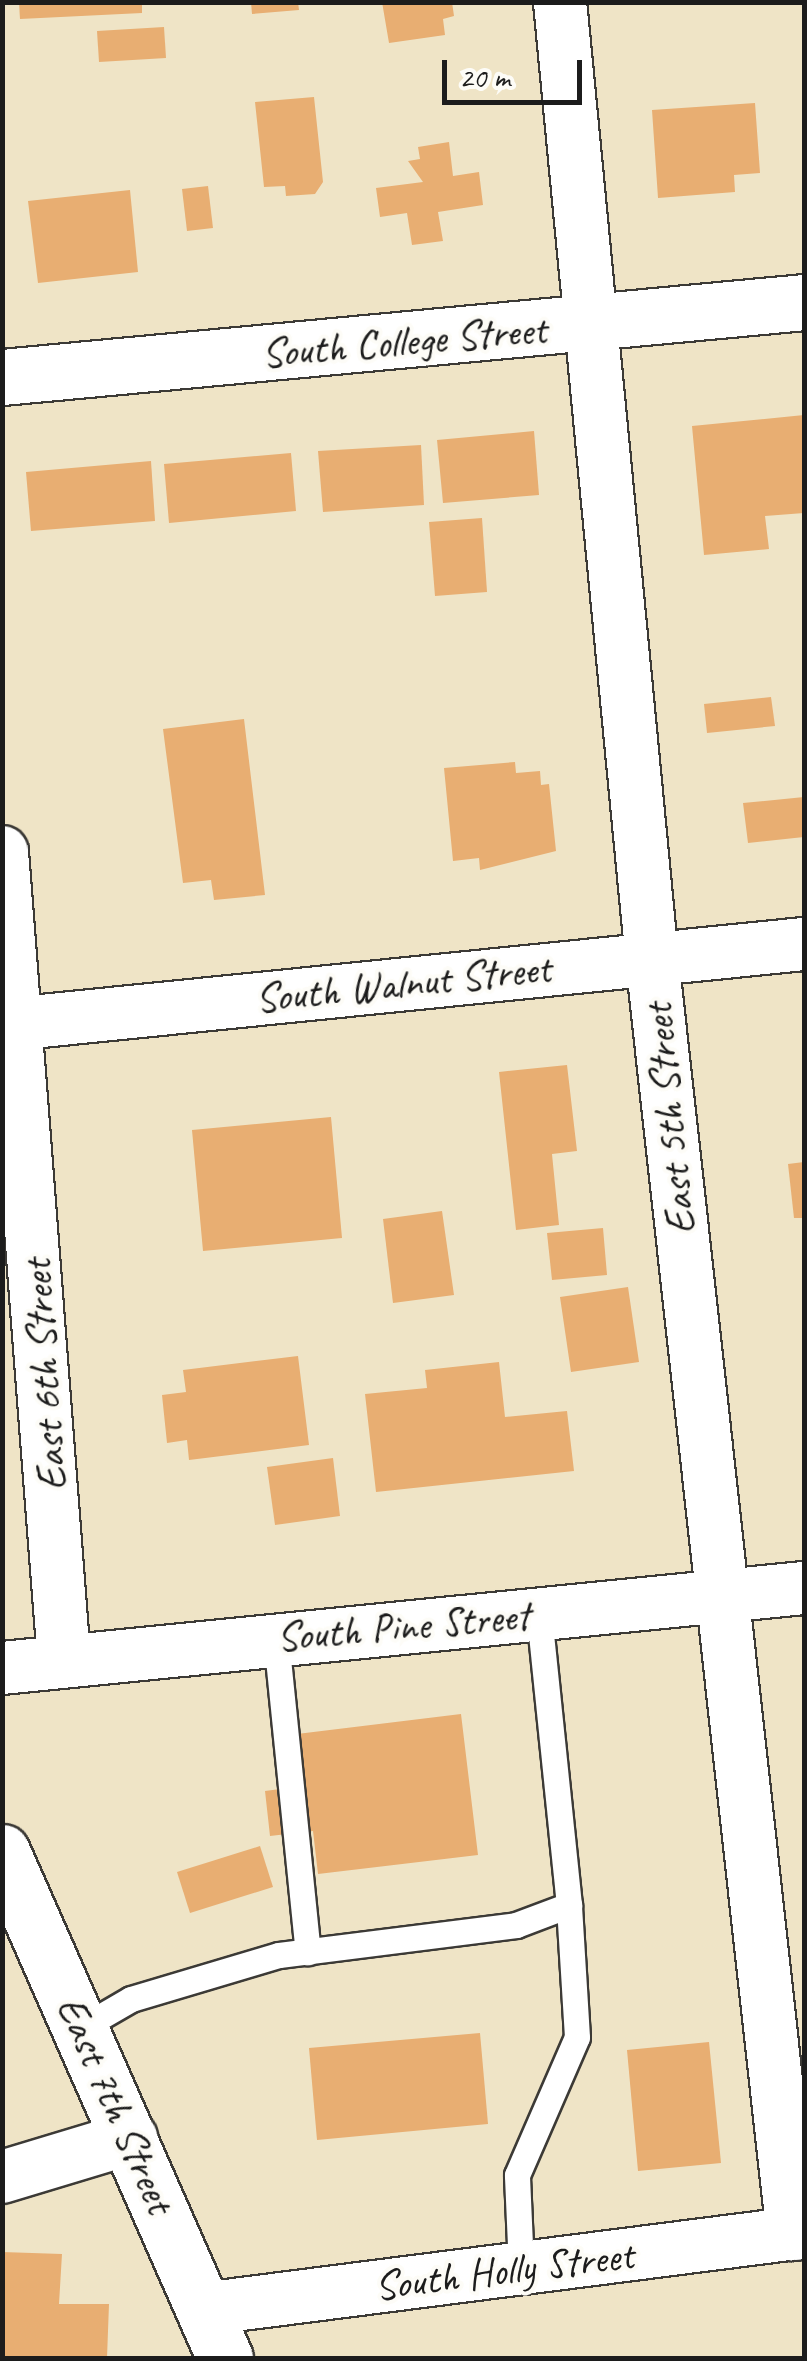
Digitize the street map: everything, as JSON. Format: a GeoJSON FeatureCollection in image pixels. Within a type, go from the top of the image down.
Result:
{"type":"FeatureCollection","features":[{"type":"Feature","properties":{"kind":"street","name":"East 5th Street"},"geometry":{"type":"LineString","coordinates":[[560,2],[652,959],[799,2233]]}},
{"type":"Feature","properties":{"kind":"street","name":"South College Street"},"geometry":{"type":"LineString","coordinates":[[2,376],[594,326],[804,302]]}},
{"type":"Feature","properties":{"kind":"street","name":"East 6th Street"},"geometry":{"type":"LineString","coordinates":[[2,852],[12,1024],[64,1659]]}},
{"type":"Feature","properties":{"kind":"street","name":"South Walnut Street"},"geometry":{"type":"LineString","coordinates":[[12,1024],[804,944]]}},
{"type":"Feature","properties":{"kind":"street","name":"South Pine Street"},"geometry":{"type":"LineString","coordinates":[[2,1668],[804,1588]]}},
{"type":"Feature","properties":{"kind":"street","name":"East 7th Street"},"geometry":{"type":"LineString","coordinates":[[2,1852],[225,2358]]}},
{"type":"Feature","properties":{"kind":"street"},"geometry":{"type":"LineString","coordinates":[[2,2177],[130,2138]]}},
{"type":"Feature","properties":{"kind":"street","name":"South Holly Street"},"geometry":{"type":"LineString","coordinates":[[203,2309],[799,2233]]}},
{"type":"Feature","properties":{"kind":"lane"},"geometry":{"type":"LineString","coordinates":[[521,2268],[517,2175],[577,2037],[569,1906],[539,1614]]}},
{"type":"Feature","properties":{"kind":"lane"},"geometry":{"type":"LineString","coordinates":[[276,1639],[308,1952]]}},
{"type":"Feature","properties":{"kind":"lane"},"geometry":{"type":"LineString","coordinates":[[81,2028],[131,1999],[308,1952],[516,1925],[569,1906]]}},
{"type":"Feature","properties":{"kind":"building"},"geometry":{"type":"Polygon","coordinates":[[[19,2],[142,2],[142,13],[20,19],[19,2]]]}},
{"type":"Feature","properties":{"kind":"building"},"geometry":{"type":"Polygon","coordinates":[[[251,2],[298,2],[299,10],[252,14],[251,2]]]}},
{"type":"Feature","properties":{"kind":"building"},"geometry":{"type":"Polygon","coordinates":[[[382,2],[452,2],[454,16],[443,19],[445,35],[389,43],[382,2]]]}},
{"type":"Feature","properties":{"kind":"building"},"geometry":{"type":"Polygon","coordinates":[[[164,27],[166,58],[99,62],[97,31],[164,27]]]}},
{"type":"Feature","properties":{"kind":"building"},"geometry":{"type":"Polygon","coordinates":[[[314,97],[323,182],[315,194],[286,196],[285,186],[264,187],[255,102],[314,97]]]}},
{"type":"Feature","properties":{"kind":"building"},"geometry":{"type":"Polygon","coordinates":[[[755,103],[760,173],[734,175],[735,192],[658,198],[652,110],[755,103]]]}},
{"type":"Feature","properties":{"kind":"building"},"geometry":{"type":"Polygon","coordinates":[[[449,142],[453,176],[479,172],[483,205],[438,212],[443,241],[412,245],[407,213],[380,217],[376,188],[423,182],[408,161],[420,159],[418,147],[449,142]]]}},
{"type":"Feature","properties":{"kind":"building"},"geometry":{"type":"Polygon","coordinates":[[[208,186],[213,228],[187,231],[182,189],[208,186]]]}},
{"type":"Feature","properties":{"kind":"building"},"geometry":{"type":"Polygon","coordinates":[[[130,190],[138,272],[38,283],[28,201],[130,190]]]}},
{"type":"Feature","properties":{"kind":"building"},"geometry":{"type":"Polygon","coordinates":[[[804,415],[804,513],[765,516],[769,549],[704,555],[692,426],[804,415]]]}},
{"type":"Feature","properties":{"kind":"building"},"geometry":{"type":"Polygon","coordinates":[[[534,431],[539,495],[443,503],[437,440],[534,431]]]}},
{"type":"Feature","properties":{"kind":"building"},"geometry":{"type":"Polygon","coordinates":[[[421,445],[424,505],[323,512],[318,451],[421,445]]]}},
{"type":"Feature","properties":{"kind":"building"},"geometry":{"type":"Polygon","coordinates":[[[291,453],[296,511],[169,523],[164,464],[291,453]]]}},
{"type":"Feature","properties":{"kind":"building"},"geometry":{"type":"Polygon","coordinates":[[[151,461],[155,521],[31,531],[26,472],[151,461]]]}},
{"type":"Feature","properties":{"kind":"building"},"geometry":{"type":"Polygon","coordinates":[[[482,518],[487,592],[435,596],[429,522],[482,518]]]}},
{"type":"Feature","properties":{"kind":"building"},"geometry":{"type":"Polygon","coordinates":[[[771,697],[775,726],[707,733],[704,704],[771,697]]]}},
{"type":"Feature","properties":{"kind":"building"},"geometry":{"type":"Polygon","coordinates":[[[244,719],[265,895],[214,900],[211,880],[183,883],[163,729],[244,719]]]}},
{"type":"Feature","properties":{"kind":"building"},"geometry":{"type":"Polygon","coordinates":[[[515,762],[516,773],[540,771],[541,785],[549,784],[556,851],[480,870],[479,858],[453,861],[444,768],[515,762]]]}},
{"type":"Feature","properties":{"kind":"building"},"geometry":{"type":"Polygon","coordinates":[[[804,797],[804,837],[748,843],[743,803],[804,797]]]}},
{"type":"Feature","properties":{"kind":"building"},"geometry":{"type":"Polygon","coordinates":[[[567,1065],[577,1151],[552,1154],[559,1225],[516,1230],[499,1072],[567,1065]]]}},
{"type":"Feature","properties":{"kind":"building"},"geometry":{"type":"Polygon","coordinates":[[[331,1117],[342,1238],[203,1251],[192,1130],[331,1117]]]}},
{"type":"Feature","properties":{"kind":"building"},"geometry":{"type":"Polygon","coordinates":[[[804,1162],[804,1218],[794,1218],[788,1164],[804,1162]]]}},
{"type":"Feature","properties":{"kind":"building"},"geometry":{"type":"Polygon","coordinates":[[[442,1211],[454,1295],[393,1303],[383,1219],[442,1211]]]}},
{"type":"Feature","properties":{"kind":"building"},"geometry":{"type":"Polygon","coordinates":[[[603,1228],[607,1275],[552,1280],[547,1233],[603,1228]]]}},
{"type":"Feature","properties":{"kind":"building"},"geometry":{"type":"Polygon","coordinates":[[[628,1287],[639,1362],[571,1372],[560,1297],[628,1287]]]}},
{"type":"Feature","properties":{"kind":"building"},"geometry":{"type":"Polygon","coordinates":[[[298,1356],[309,1445],[189,1460],[187,1440],[167,1443],[162,1395],[186,1392],[183,1370],[298,1356]]]}},
{"type":"Feature","properties":{"kind":"building"},"geometry":{"type":"Polygon","coordinates":[[[499,1362],[505,1417],[567,1411],[574,1471],[376,1492],[365,1394],[427,1388],[425,1370],[499,1362]]]}},
{"type":"Feature","properties":{"kind":"building"},"geometry":{"type":"Polygon","coordinates":[[[333,1458],[340,1516],[275,1525],[267,1467],[333,1458]]]}},
{"type":"Feature","properties":{"kind":"building"},"geometry":{"type":"Polygon","coordinates":[[[461,1714],[478,1855],[318,1874],[313,1831],[270,1836],[265,1791],[303,1786],[297,1734],[461,1714]]]}},
{"type":"Feature","properties":{"kind":"building"},"geometry":{"type":"Polygon","coordinates":[[[260,1846],[273,1887],[190,1913],[177,1872],[260,1846]]]}},
{"type":"Feature","properties":{"kind":"building"},"geometry":{"type":"Polygon","coordinates":[[[480,2033],[488,2124],[317,2140],[309,2048],[480,2033]]]}},
{"type":"Feature","properties":{"kind":"building"},"geometry":{"type":"Polygon","coordinates":[[[709,2042],[721,2163],[638,2171],[627,2050],[709,2042]]]}},
{"type":"Feature","properties":{"kind":"building"},"geometry":{"type":"Polygon","coordinates":[[[2,2252],[62,2254],[59,2304],[109,2304],[107,2358],[2,2358],[2,2252]]]}}]}
